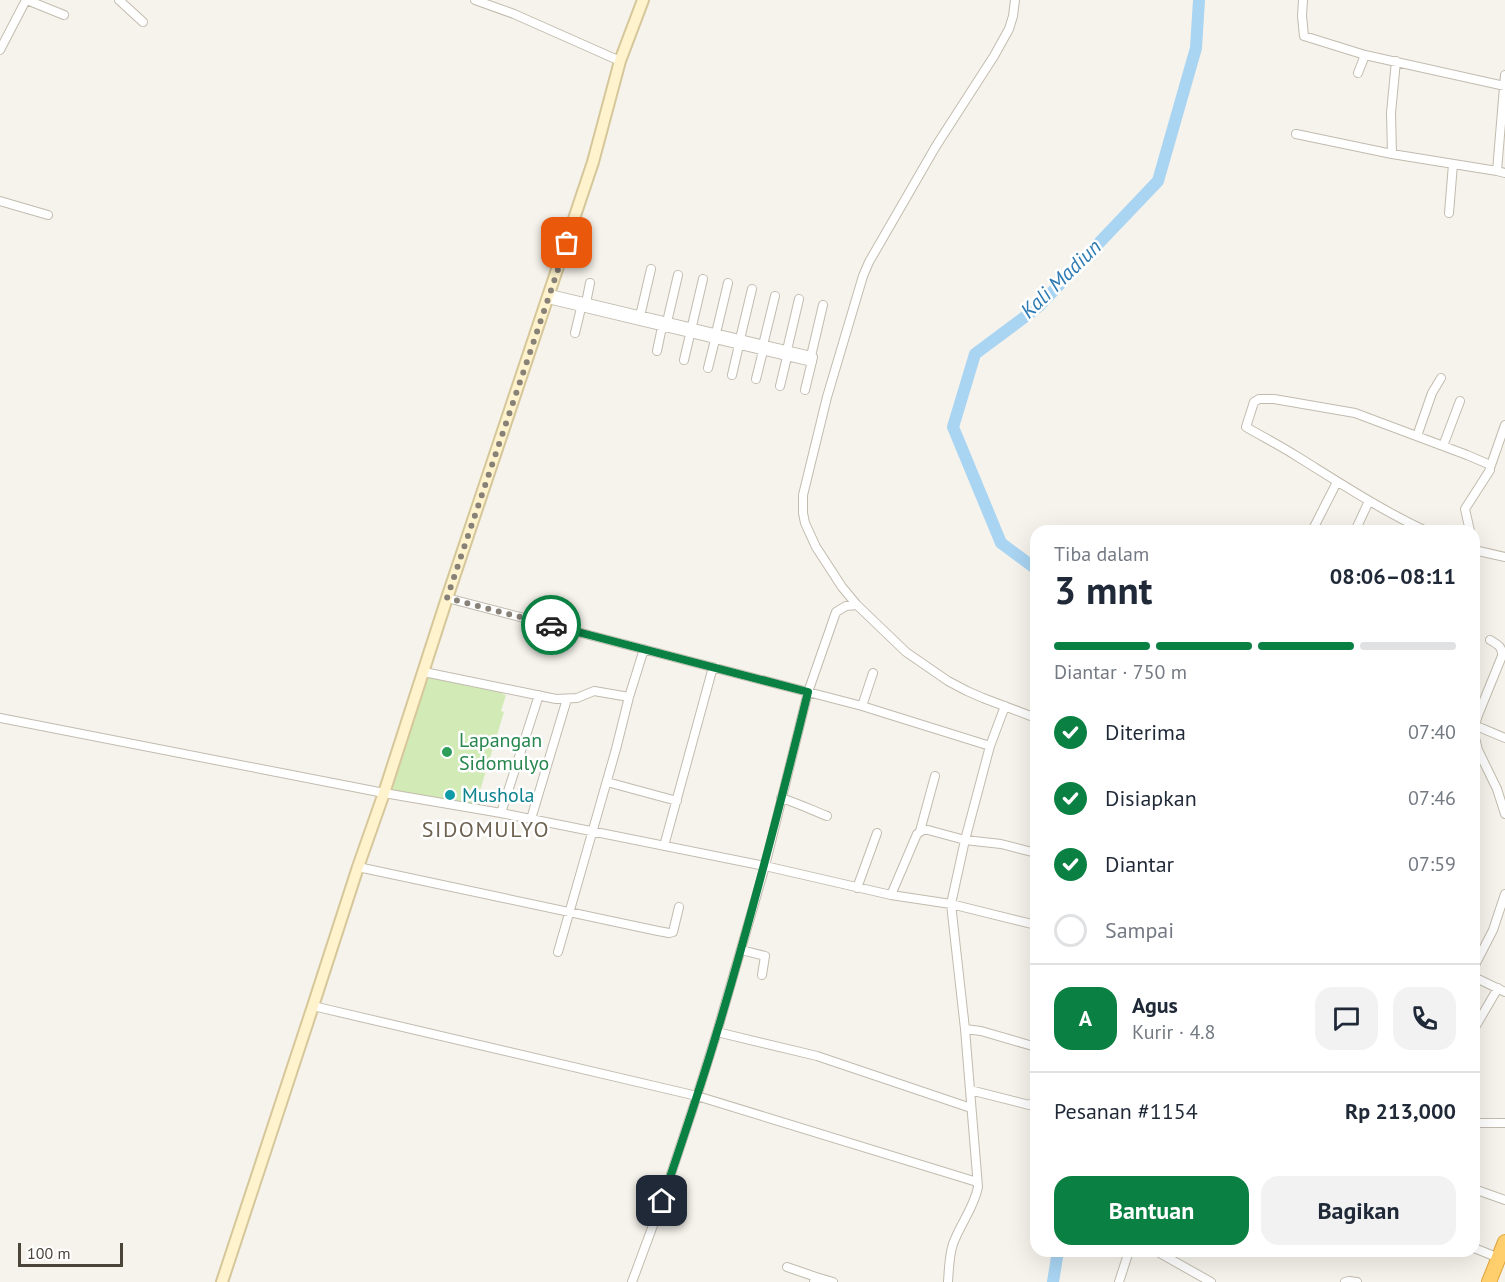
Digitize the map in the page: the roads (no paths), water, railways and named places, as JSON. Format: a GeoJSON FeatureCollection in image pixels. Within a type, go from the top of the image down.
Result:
{"type":"FeatureCollection","features":[{"type":"Feature","properties":{"kind":"highway"},"geometry":{"type":"LineString","coordinates":[[1499,1282],[1505,1242]]}},
{"type":"Feature","properties":{"kind":"highway"},"geometry":{"type":"LineString","coordinates":[[1489,1282],[1502,1262]]}},
{"type":"Feature","properties":{"kind":"main road"},"geometry":{"type":"LineString","coordinates":[[222,1282],[357,867],[384,793],[549,297],[593,162],[620,60],[643,0]]}},
{"type":"Feature","properties":{"kind":"street"},"geometry":{"type":"LineString","coordinates":[[1,47],[27,0],[64,15]]}},
{"type":"Feature","properties":{"kind":"street"},"geometry":{"type":"LineString","coordinates":[[119,0],[143,22]]}},
{"type":"Feature","properties":{"kind":"street"},"geometry":{"type":"LineString","coordinates":[[475,0],[514,14],[620,60]]}},
{"type":"Feature","properties":{"kind":"street"},"geometry":{"type":"LineString","coordinates":[[1015,0],[1009,29],[994,56],[936,146],[869,262],[857,292],[827,397],[803,495],[803,513],[816,547],[842,587],[906,652],[948,681],[983,698],[1030,716]]}},
{"type":"Feature","properties":{"kind":"street"},"geometry":{"type":"LineString","coordinates":[[1303,0],[1304,36],[1365,55],[1504,85]]}},
{"type":"Feature","properties":{"kind":"street"},"geometry":{"type":"LineString","coordinates":[[1358,74],[1365,55]]}},
{"type":"Feature","properties":{"kind":"street"},"geometry":{"type":"LineString","coordinates":[[1392,154],[1391,113],[1396,61]]}},
{"type":"Feature","properties":{"kind":"street"},"geometry":{"type":"LineString","coordinates":[[1296,134],[1392,154],[1501,172],[1505,75]]}},
{"type":"Feature","properties":{"kind":"street"},"geometry":{"type":"LineString","coordinates":[[1449,213],[1453,164]]}},
{"type":"Feature","properties":{"kind":"street"},"geometry":{"type":"LineString","coordinates":[[0,201],[48,215]]}},
{"type":"Feature","properties":{"kind":"street"},"geometry":{"type":"LineString","coordinates":[[640,316],[651,269]]}},
{"type":"Feature","properties":{"kind":"street"},"geometry":{"type":"LineString","coordinates":[[657,351],[678,275]]}},
{"type":"Feature","properties":{"kind":"street"},"geometry":{"type":"LineString","coordinates":[[684,360],[687,330],[703,279]]}},
{"type":"Feature","properties":{"kind":"street"},"geometry":{"type":"LineString","coordinates":[[575,333],[590,283]]}},
{"type":"Feature","properties":{"kind":"street"},"geometry":{"type":"LineString","coordinates":[[708,368],[728,283]]}},
{"type":"Feature","properties":{"kind":"street"},"geometry":{"type":"LineString","coordinates":[[732,375],[752,289]]}},
{"type":"Feature","properties":{"kind":"street"},"geometry":{"type":"LineString","coordinates":[[756,380],[775,296]]}},
{"type":"Feature","properties":{"kind":"street"},"geometry":{"type":"LineString","coordinates":[[549,297],[811,359]]}},
{"type":"Feature","properties":{"kind":"street"},"geometry":{"type":"LineString","coordinates":[[780,386],[799,299]]}},
{"type":"Feature","properties":{"kind":"street"},"geometry":{"type":"LineString","coordinates":[[584,305],[640,316],[664,324]]}},
{"type":"Feature","properties":{"kind":"street"},"geometry":{"type":"LineString","coordinates":[[805,390],[823,305]]}},
{"type":"Feature","properties":{"kind":"street"},"geometry":{"type":"LineString","coordinates":[[1417,436],[1432,393],[1441,378]]}},
{"type":"Feature","properties":{"kind":"street"},"geometry":{"type":"LineString","coordinates":[[1413,525],[1246,427],[1254,402],[1259,399],[1274,399],[1343,410],[1443,446],[1488,464],[1490,468]]}},
{"type":"Feature","properties":{"kind":"street"},"geometry":{"type":"LineString","coordinates":[[1443,446],[1460,400]]}},
{"type":"Feature","properties":{"kind":"street"},"geometry":{"type":"LineString","coordinates":[[1469,525],[1465,509],[1490,468],[1505,425]]}},
{"type":"Feature","properties":{"kind":"street"},"geometry":{"type":"LineString","coordinates":[[1315,525],[1337,482]]}},
{"type":"Feature","properties":{"kind":"street"},"geometry":{"type":"LineString","coordinates":[[1358,525],[1369,501]]}},
{"type":"Feature","properties":{"kind":"street"},"geometry":{"type":"LineString","coordinates":[[1480,551],[1505,557]]}},
{"type":"Feature","properties":{"kind":"street"},"geometry":{"type":"LineString","coordinates":[[447,598],[862,706],[990,746]]}},
{"type":"Feature","properties":{"kind":"street"},"geometry":{"type":"LineString","coordinates":[[632,1282],[662,1201],[717,1032],[765,866],[808,692],[836,612],[846,606],[858,605]]}},
{"type":"Feature","properties":{"kind":"street"},"geometry":{"type":"LineString","coordinates":[[1480,713],[1502,656],[1500,646],[1490,640]]}},
{"type":"Feature","properties":{"kind":"street"},"geometry":{"type":"LineString","coordinates":[[558,952],[644,649]]}},
{"type":"Feature","properties":{"kind":"street"},"geometry":{"type":"LineString","coordinates":[[664,846],[713,667]]}},
{"type":"Feature","properties":{"kind":"street"},"geometry":{"type":"LineString","coordinates":[[424,672],[556,699],[577,698],[594,691],[629,697]]}},
{"type":"Feature","properties":{"kind":"street"},"geometry":{"type":"LineString","coordinates":[[862,706],[873,673]]}},
{"type":"Feature","properties":{"kind":"street"},"geometry":{"type":"LineString","coordinates":[[501,813],[539,695]]}},
{"type":"Feature","properties":{"kind":"street"},"geometry":{"type":"LineString","coordinates":[[531,819],[567,699]]}},
{"type":"Feature","properties":{"kind":"street"},"geometry":{"type":"LineString","coordinates":[[948,1282],[949,1257],[953,1244],[978,1187],[965,1029],[951,904],[990,746],[1005,706]]}},
{"type":"Feature","properties":{"kind":"street"},"geometry":{"type":"LineString","coordinates":[[0,718],[592,831],[765,866],[891,895],[951,904],[1030,924]]}},
{"type":"Feature","properties":{"kind":"street"},"geometry":{"type":"LineString","coordinates":[[1480,728],[1505,738]]}},
{"type":"Feature","properties":{"kind":"street"},"geometry":{"type":"LineString","coordinates":[[1480,754],[1493,778],[1505,814]]}},
{"type":"Feature","properties":{"kind":"street"},"geometry":{"type":"LineString","coordinates":[[891,895],[920,831],[935,776]]}},
{"type":"Feature","properties":{"kind":"street"},"geometry":{"type":"LineString","coordinates":[[606,782],[677,801]]}},
{"type":"Feature","properties":{"kind":"street"},"geometry":{"type":"LineString","coordinates":[[782,798],[827,816]]}},
{"type":"Feature","properties":{"kind":"street"},"geometry":{"type":"LineString","coordinates":[[920,831],[928,830],[965,840],[1001,844],[1030,851]]}},
{"type":"Feature","properties":{"kind":"street"},"geometry":{"type":"LineString","coordinates":[[857,888],[877,833]]}},
{"type":"Feature","properties":{"kind":"street"},"geometry":{"type":"LineString","coordinates":[[357,867],[658,932],[672,933],[679,907]]}},
{"type":"Feature","properties":{"kind":"street"},"geometry":{"type":"LineString","coordinates":[[1480,955],[1493,930],[1505,894]]}},
{"type":"Feature","properties":{"kind":"street"},"geometry":{"type":"LineString","coordinates":[[741,950],[765,956],[762,975]]}},
{"type":"Feature","properties":{"kind":"street"},"geometry":{"type":"LineString","coordinates":[[1480,980],[1502,990],[1480,1021]]}},
{"type":"Feature","properties":{"kind":"street"},"geometry":{"type":"LineString","coordinates":[[313,1006],[697,1096],[978,1182]]}},
{"type":"Feature","properties":{"kind":"street"},"geometry":{"type":"LineString","coordinates":[[965,1029],[981,1031],[1030,1045]]}},
{"type":"Feature","properties":{"kind":"street"},"geometry":{"type":"LineString","coordinates":[[717,1032],[818,1056],[971,1108]]}},
{"type":"Feature","properties":{"kind":"street"},"geometry":{"type":"LineString","coordinates":[[970,1090],[1030,1104]]}},
{"type":"Feature","properties":{"kind":"street"},"geometry":{"type":"LineString","coordinates":[[1480,1123],[1505,1123]]}},
{"type":"Feature","properties":{"kind":"street"},"geometry":{"type":"LineString","coordinates":[[1480,1191],[1505,1200]]}},
{"type":"Feature","properties":{"kind":"street"},"geometry":{"type":"LineString","coordinates":[[1480,1251],[1502,1262]]}},
{"type":"Feature","properties":{"kind":"street"},"geometry":{"type":"LineString","coordinates":[[1119,1282],[1127,1257]]}},
{"type":"Feature","properties":{"kind":"street"},"geometry":{"type":"LineString","coordinates":[[1167,1257],[1211,1282]]}},
{"type":"Feature","properties":{"kind":"street"},"geometry":{"type":"LineString","coordinates":[[787,1267],[815,1279],[833,1282]]}},
{"type":"Feature","properties":{"kind":"street"},"geometry":{"type":"LineString","coordinates":[[1344,1282],[1357,1282]]}},
{"type":"Feature","properties":{"kind":"waterway","name":"Kali Madiun"},"geometry":{"type":"LineString","coordinates":[[1030,565],[1001,543],[953,427],[975,354],[1038,307],[1158,181],[1196,48],[1199,0]]}},
{"type":"Feature","properties":{"kind":"waterway","name":"Kali Madiun"},"geometry":{"type":"LineString","coordinates":[[1053,1282],[1057,1257]]}},
{"type":"Feature","properties":{"kind":"place","name":"Lapangan Sidomulyo"},"geometry":{"type":"Point","coordinates":[447,752]}},
{"type":"Feature","properties":{"kind":"place","name":"Mushola"},"geometry":{"type":"Point","coordinates":[450,795]}},
{"type":"Feature","properties":{"kind":"district","name":"SIDOMULYO"},"geometry":{"type":"Point","coordinates":[486,829]}}]}
